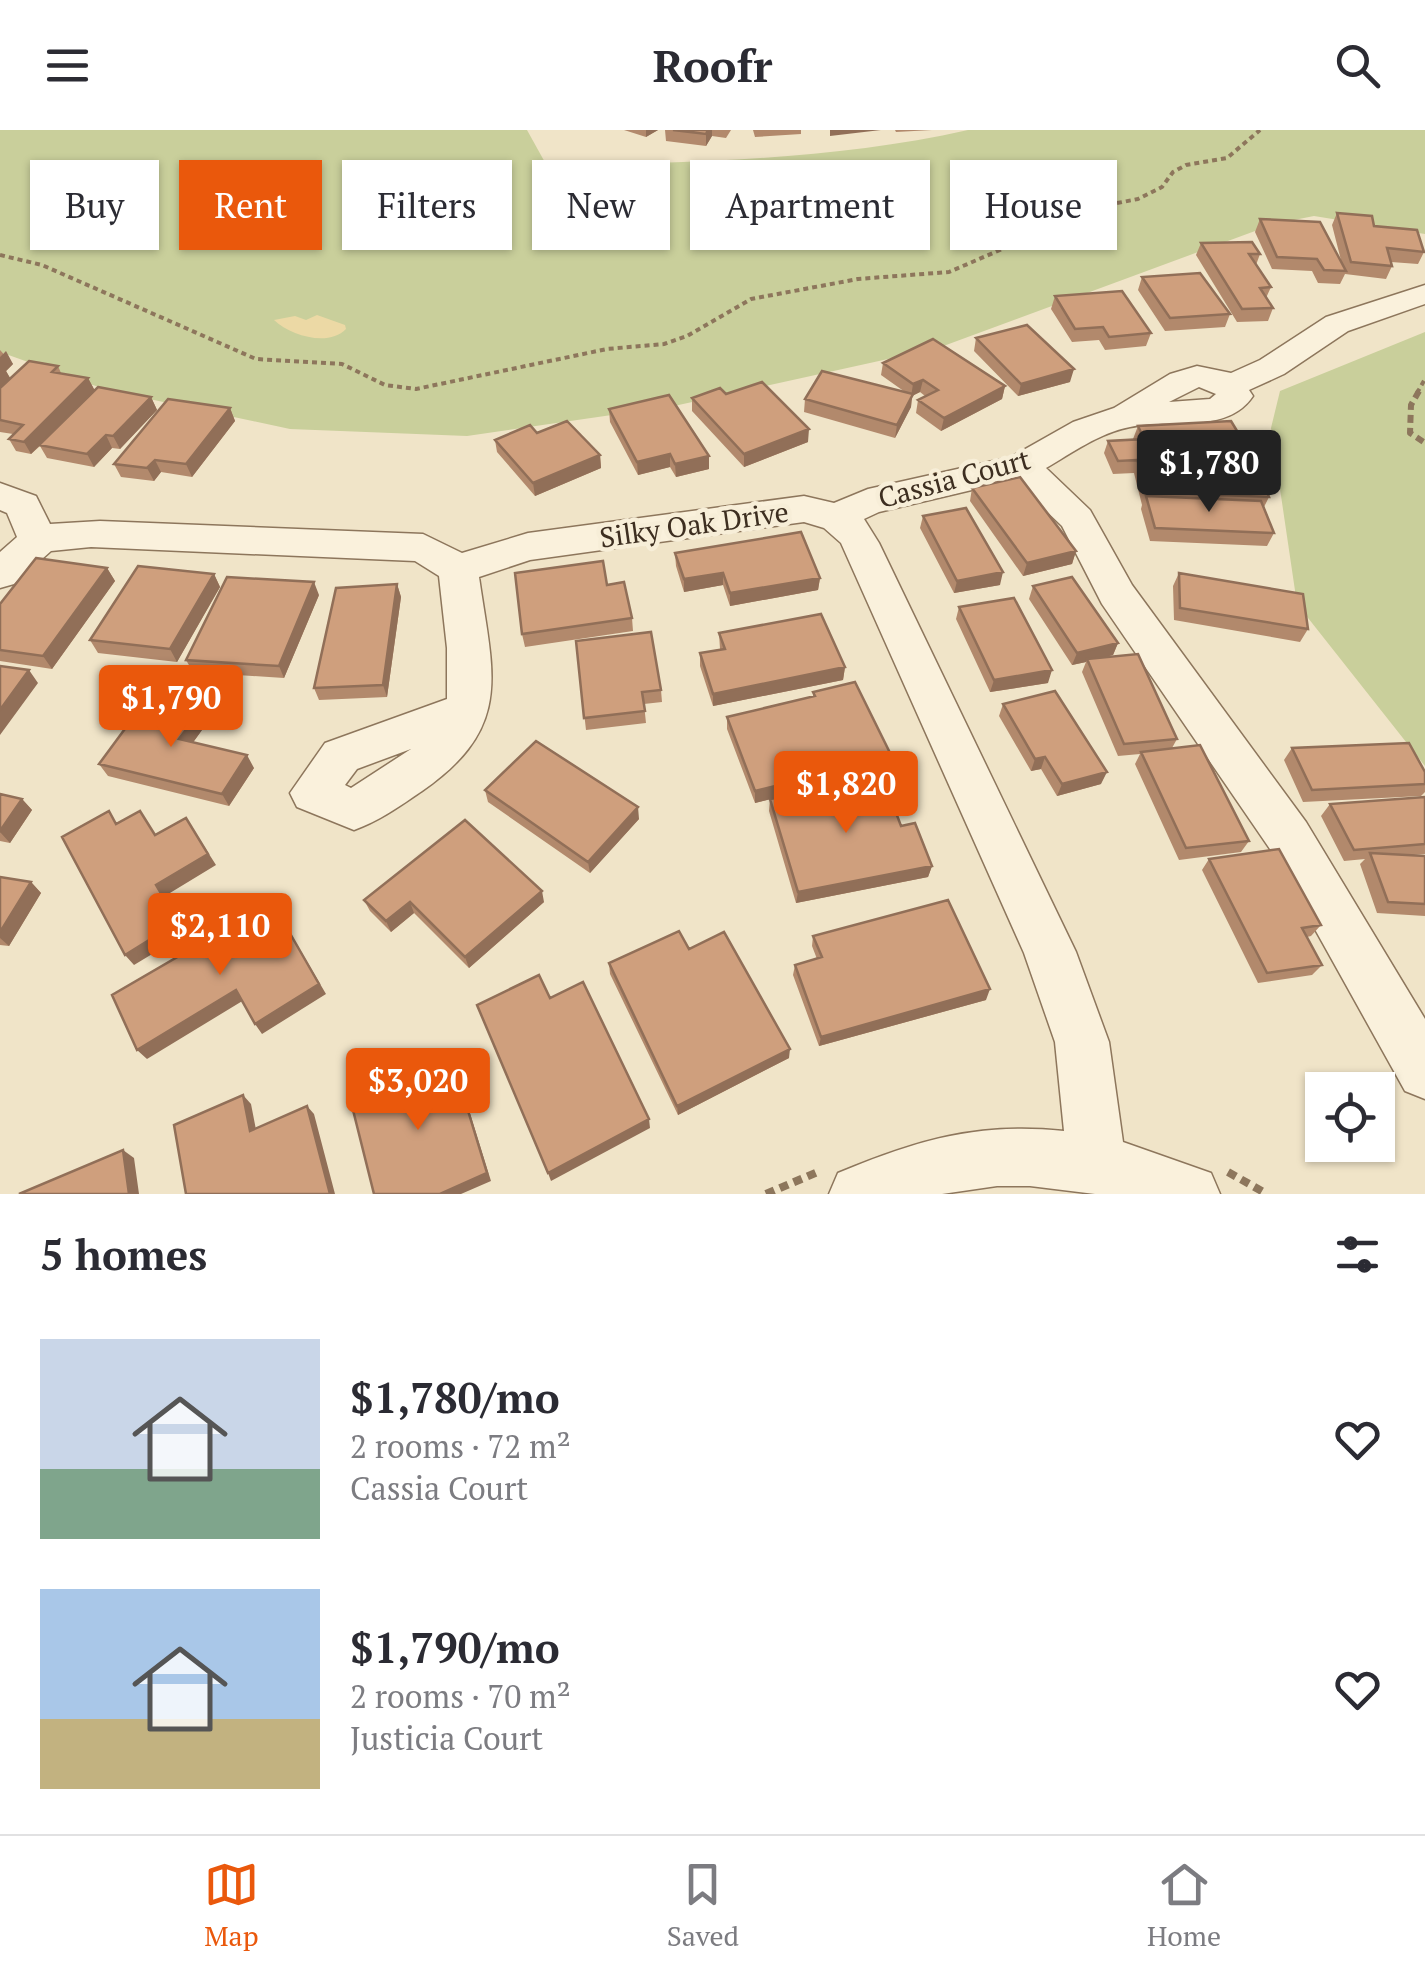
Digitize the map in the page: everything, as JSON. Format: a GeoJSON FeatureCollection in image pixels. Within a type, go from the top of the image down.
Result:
{"type":"FeatureCollection","features":[{"type":"Feature","properties":{"kind":"street","name":"Cassia Court"},"geometry":{"type":"LineString","coordinates":[[837,517],[868,502],[1022,466],[1084,430],[1126,416],[1183,378],[1219,378],[1230,386],[1272,367],[1337,324],[1425,294]]}},
{"type":"Feature","properties":{"kind":"street"},"geometry":{"type":"LineString","coordinates":[[1022,466],[1077,519],[1116,594],[1289,837],[1425,1071]]}},
{"type":"Feature","properties":{"kind":"street"},"geometry":{"type":"LineString","coordinates":[[0,495],[23,505],[33,532],[42,537],[96,533],[233,544],[422,548],[458,569],[470,685],[466,710]]}},
{"type":"Feature","properties":{"kind":"street","name":"Silky Oak Drive"},"geometry":{"type":"LineString","coordinates":[[458,569],[528,547],[804,508],[837,517]]}},
{"type":"Feature","properties":{"kind":"street"},"geometry":{"type":"LineString","coordinates":[[837,517],[852,528],[860,543],[1050,952],[1082,1042],[1097,1162]]}},
{"type":"Feature","properties":{"kind":"street"},"geometry":{"type":"LineString","coordinates":[[0,574],[42,537]]}},
{"type":"Feature","properties":{"kind":"street"},"geometry":{"type":"LineString","coordinates":[[860,1194],[935,1166],[1004,1158],[1097,1162],[1190,1194]]}},
{"type":"Feature","properties":{"kind":"path"},"geometry":{"type":"LineString","coordinates":[[0,254],[42,265],[256,359],[342,364],[384,385],[416,389],[606,348],[664,344],[687,336],[751,299],[858,279],[949,272],[1000,250],[1043,216],[1138,199],[1154,192],[1173,172],[1186,165],[1227,158],[1260,130]]}},
{"type":"Feature","properties":{"kind":"path"},"geometry":{"type":"LineString","coordinates":[[1425,379],[1410,405],[1410,433],[1425,443]]}},
{"type":"Feature","properties":{"kind":"green space"},"geometry":{"type":"Polygon","coordinates":[[[0,130],[527,130],[544,160],[532,160],[532,250],[670,250],[670,162],[690,162],[690,250],[930,250],[930,160],[721,160],[864,148],[968,130],[1425,130],[1425,234],[1314,216],[1274,224],[938,348],[674,406],[467,436],[290,429],[107,390],[0,352],[0,130]]]}},
{"type":"Feature","properties":{"kind":"green space"},"geometry":{"type":"Polygon","coordinates":[[[1425,332],[1425,766],[1297,604],[1271,428],[1280,391],[1425,332]]]}},
{"type":"Feature","properties":{"kind":"sand"},"geometry":{"type":"Polygon","coordinates":[[[317,315],[345,325],[346,329],[330,337],[310,337],[290,331],[274,320],[295,316],[306,320],[317,315]]]}},
{"type":"Feature","properties":{"kind":"building"},"geometry":{"type":"Polygon","coordinates":[[[673,130],[708,130],[706,134],[673,130]]]}},
{"type":"Feature","properties":{"kind":"building"},"geometry":{"type":"Polygon","coordinates":[[[1337,213],[1372,216],[1374,226],[1417,230],[1424,252],[1387,248],[1392,266],[1351,262],[1337,213]]]}},
{"type":"Feature","properties":{"kind":"building"},"geometry":{"type":"Polygon","coordinates":[[[1260,219],[1320,222],[1346,271],[1324,270],[1317,259],[1277,257],[1260,219]]]}},
{"type":"Feature","properties":{"kind":"building"},"geometry":{"type":"Polygon","coordinates":[[[1252,242],[1260,254],[1249,254],[1271,287],[1260,288],[1273,308],[1242,309],[1201,243],[1252,242]]]}},
{"type":"Feature","properties":{"kind":"building"},"geometry":{"type":"Polygon","coordinates":[[[1200,273],[1230,314],[1170,318],[1142,277],[1200,273]]]}},
{"type":"Feature","properties":{"kind":"building"},"geometry":{"type":"Polygon","coordinates":[[[1122,291],[1151,333],[1109,337],[1103,327],[1075,329],[1055,296],[1122,291]]]}},
{"type":"Feature","properties":{"kind":"building"},"geometry":{"type":"Polygon","coordinates":[[[1027,325],[1074,369],[1021,384],[976,338],[1027,325]]]}},
{"type":"Feature","properties":{"kind":"building"},"geometry":{"type":"Polygon","coordinates":[[[933,339],[1005,386],[944,418],[918,400],[938,390],[923,380],[913,384],[883,363],[933,339]]]}},
{"type":"Feature","properties":{"kind":"building"},"geometry":{"type":"Polygon","coordinates":[[[29,361],[58,366],[52,372],[88,378],[24,442],[9,439],[23,425],[0,420],[0,388],[29,361]]]}},
{"type":"Feature","properties":{"kind":"building"},"geometry":{"type":"Polygon","coordinates":[[[822,371],[913,394],[897,425],[805,399],[822,371]]]}},
{"type":"Feature","properties":{"kind":"building"},"geometry":{"type":"Polygon","coordinates":[[[762,382],[809,429],[744,454],[692,398],[720,388],[726,394],[762,382]]]}},
{"type":"Feature","properties":{"kind":"building"},"geometry":{"type":"Polygon","coordinates":[[[98,387],[151,397],[113,436],[106,435],[87,454],[39,445],[98,387]]]}},
{"type":"Feature","properties":{"kind":"building"},"geometry":{"type":"Polygon","coordinates":[[[669,395],[709,456],[675,464],[670,454],[637,462],[609,409],[669,395]]]}},
{"type":"Feature","properties":{"kind":"building"},"geometry":{"type":"Polygon","coordinates":[[[168,399],[230,408],[186,464],[155,460],[147,468],[114,464],[168,399]]]}},
{"type":"Feature","properties":{"kind":"building"},"geometry":{"type":"Polygon","coordinates":[[[567,421],[600,455],[533,483],[495,440],[530,425],[537,433],[567,421]]]}},
{"type":"Feature","properties":{"kind":"building"},"geometry":{"type":"Polygon","coordinates":[[[1231,421],[1251,454],[1118,461],[1108,441],[1144,439],[1138,426],[1231,421]]]}},
{"type":"Feature","properties":{"kind":"building"},"geometry":{"type":"Polygon","coordinates":[[[1138,462],[1257,467],[1269,497],[1146,492],[1138,462]]]}},
{"type":"Feature","properties":{"kind":"building"},"geometry":{"type":"Polygon","coordinates":[[[1020,477],[1076,551],[1027,563],[972,488],[1020,477]]]}},
{"type":"Feature","properties":{"kind":"building"},"geometry":{"type":"Polygon","coordinates":[[[1146,496],[1261,501],[1274,533],[1155,528],[1146,496]]]}},
{"type":"Feature","properties":{"kind":"building"},"geometry":{"type":"Polygon","coordinates":[[[966,508],[1003,572],[957,581],[923,516],[966,508]]]}},
{"type":"Feature","properties":{"kind":"building"},"geometry":{"type":"Polygon","coordinates":[[[801,532],[820,578],[730,593],[723,573],[684,579],[675,553],[801,532]]]}},
{"type":"Feature","properties":{"kind":"building"},"geometry":{"type":"Polygon","coordinates":[[[36,558],[107,568],[43,656],[0,650],[0,604],[36,558]]]}},
{"type":"Feature","properties":{"kind":"building"},"geometry":{"type":"Polygon","coordinates":[[[603,561],[607,585],[624,582],[632,618],[522,634],[515,573],[603,561]]]}},
{"type":"Feature","properties":{"kind":"building"},"geometry":{"type":"Polygon","coordinates":[[[138,566],[214,574],[170,649],[90,640],[138,566]]]}},
{"type":"Feature","properties":{"kind":"building"},"geometry":{"type":"Polygon","coordinates":[[[1179,573],[1303,594],[1308,629],[1180,608],[1179,573]]]}},
{"type":"Feature","properties":{"kind":"building"},"geometry":{"type":"Polygon","coordinates":[[[227,577],[314,582],[279,666],[186,660],[227,577]]]}},
{"type":"Feature","properties":{"kind":"building"},"geometry":{"type":"Polygon","coordinates":[[[1072,577],[1118,643],[1077,653],[1033,586],[1072,577]]]}},
{"type":"Feature","properties":{"kind":"building"},"geometry":{"type":"Polygon","coordinates":[[[397,584],[383,685],[314,688],[336,588],[397,584]]]}},
{"type":"Feature","properties":{"kind":"building"},"geometry":{"type":"Polygon","coordinates":[[[1014,598],[1052,670],[994,680],[959,607],[1014,598]]]}},
{"type":"Feature","properties":{"kind":"building"},"geometry":{"type":"Polygon","coordinates":[[[821,614],[845,667],[713,694],[700,653],[725,649],[719,633],[821,614]]]}},
{"type":"Feature","properties":{"kind":"building"},"geometry":{"type":"Polygon","coordinates":[[[651,632],[661,690],[642,692],[645,711],[584,718],[576,641],[651,632]]]}},
{"type":"Feature","properties":{"kind":"building"},"geometry":{"type":"Polygon","coordinates":[[[1138,654],[1177,739],[1124,744],[1087,659],[1138,654]]]}},
{"type":"Feature","properties":{"kind":"building"},"geometry":{"type":"Polygon","coordinates":[[[0,666],[29,670],[0,710],[0,666]]]}},
{"type":"Feature","properties":{"kind":"building"},"geometry":{"type":"Polygon","coordinates":[[[855,682],[892,757],[755,791],[727,717],[855,682]]]}},
{"type":"Feature","properties":{"kind":"building"},"geometry":{"type":"Polygon","coordinates":[[[1055,691],[1107,772],[1062,784],[1045,757],[1035,759],[1003,704],[1055,691]]]}},
{"type":"Feature","properties":{"kind":"building"},"geometry":{"type":"Polygon","coordinates":[[[150,695],[180,701],[172,713],[195,718],[179,739],[247,755],[222,794],[99,764],[150,695]]]}},
{"type":"Feature","properties":{"kind":"building"},"geometry":{"type":"Polygon","coordinates":[[[536,741],[638,807],[588,862],[485,790],[536,741]]]}},
{"type":"Feature","properties":{"kind":"building"},"geometry":{"type":"Polygon","coordinates":[[[1409,743],[1425,772],[1425,784],[1312,790],[1292,748],[1409,743]]]}},
{"type":"Feature","properties":{"kind":"building"},"geometry":{"type":"Polygon","coordinates":[[[1200,745],[1249,841],[1186,848],[1141,752],[1200,745]]]}},
{"type":"Feature","properties":{"kind":"building"},"geometry":{"type":"Polygon","coordinates":[[[883,778],[901,826],[915,823],[932,866],[798,892],[770,799],[883,778]]]}},
{"type":"Feature","properties":{"kind":"building"},"geometry":{"type":"Polygon","coordinates":[[[0,794],[22,799],[0,831],[0,794]]]}},
{"type":"Feature","properties":{"kind":"building"},"geometry":{"type":"Polygon","coordinates":[[[1425,797],[1425,844],[1354,850],[1330,804],[1425,797]]]}},
{"type":"Feature","properties":{"kind":"building"},"geometry":{"type":"Polygon","coordinates":[[[109,811],[116,824],[140,811],[155,835],[186,818],[208,854],[156,885],[178,922],[125,955],[62,837],[109,811]]]}},
{"type":"Feature","properties":{"kind":"building"},"geometry":{"type":"Polygon","coordinates":[[[465,820],[542,891],[465,957],[410,902],[386,921],[364,900],[465,820]]]}},
{"type":"Feature","properties":{"kind":"building"},"geometry":{"type":"Polygon","coordinates":[[[1279,849],[1321,925],[1302,928],[1322,965],[1267,973],[1209,859],[1279,849]]]}},
{"type":"Feature","properties":{"kind":"building"},"geometry":{"type":"Polygon","coordinates":[[[1370,853],[1425,856],[1425,904],[1388,902],[1370,853]]]}},
{"type":"Feature","properties":{"kind":"building"},"geometry":{"type":"Polygon","coordinates":[[[0,877],[31,882],[0,932],[0,877]]]}},
{"type":"Feature","properties":{"kind":"building"},"geometry":{"type":"Polygon","coordinates":[[[948,900],[990,989],[821,1037],[795,965],[822,957],[813,936],[948,900]]]}},
{"type":"Feature","properties":{"kind":"building"},"geometry":{"type":"Polygon","coordinates":[[[272,902],[319,984],[255,1024],[236,990],[137,1050],[112,995],[272,902]]]}},
{"type":"Feature","properties":{"kind":"building"},"geometry":{"type":"Polygon","coordinates":[[[679,931],[689,949],[724,932],[790,1049],[677,1106],[609,963],[679,931]]]}},
{"type":"Feature","properties":{"kind":"building"},"geometry":{"type":"Polygon","coordinates":[[[539,975],[550,998],[583,982],[649,1119],[548,1173],[477,1005],[539,975]]]}},
{"type":"Feature","properties":{"kind":"building"},"geometry":{"type":"Polygon","coordinates":[[[451,1055],[487,1173],[440,1194],[374,1194],[350,1098],[451,1055]]]}},
{"type":"Feature","properties":{"kind":"building"},"geometry":{"type":"Polygon","coordinates":[[[243,1095],[250,1131],[307,1106],[330,1194],[186,1194],[174,1125],[243,1095]]]}},
{"type":"Feature","properties":{"kind":"building"},"geometry":{"type":"Polygon","coordinates":[[[123,1150],[129,1194],[19,1194],[123,1150]]]}}]}
